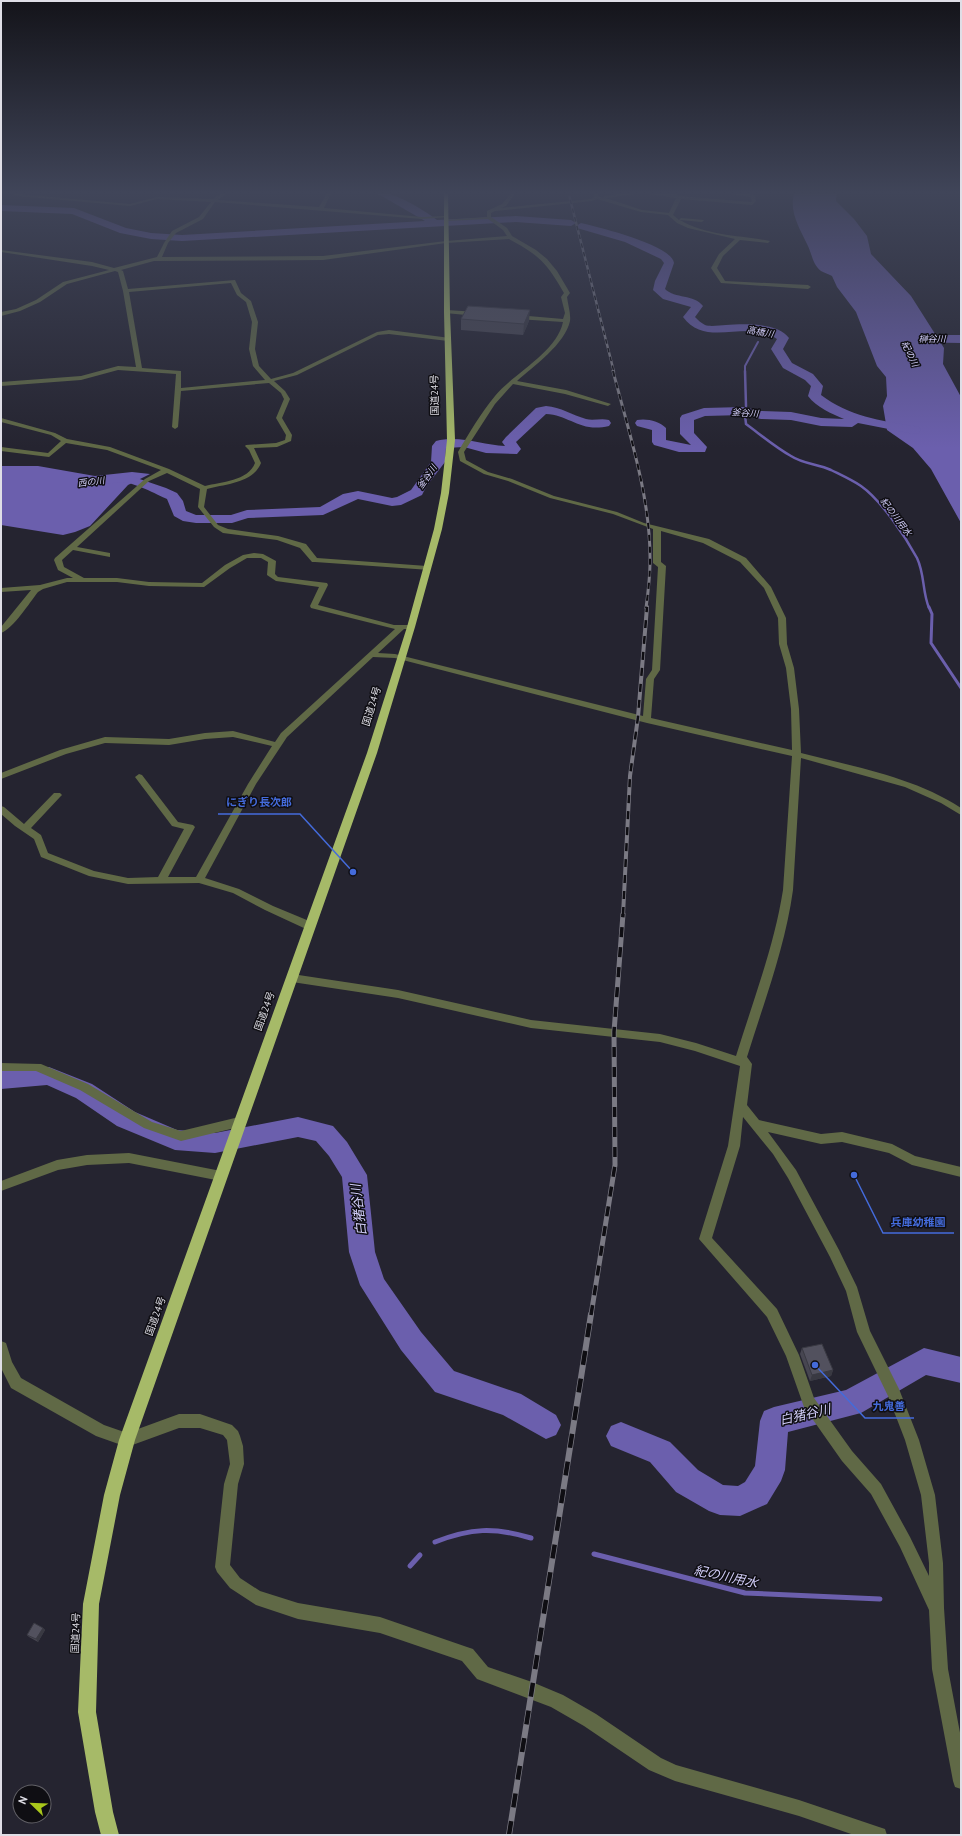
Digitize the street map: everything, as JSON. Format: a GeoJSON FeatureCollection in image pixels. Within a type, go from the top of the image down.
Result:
{"type":"FeatureCollection","features":[{"type":"Feature","properties":{"kind":"highway","name":"国道24号"},"geometry":{"type":"LineString","coordinates":[[110,1835],[104,1812],[87,1712],[91,1604],[112,1495],[127,1440],[239,1122],[372,753],[402,658],[406,627],[427,568],[439,522],[450,443],[446,277]]}},
{"type":"Feature","properties":{"kind":"street"},"geometry":{"type":"LineString","coordinates":[[1,314],[18,310],[38,301],[65,283],[88,277]]}},
{"type":"Feature","properties":{"kind":"street"},"geometry":{"type":"LineString","coordinates":[[122,277],[126,291],[139,368]]}},
{"type":"Feature","properties":{"kind":"street"},"geometry":{"type":"LineString","coordinates":[[557,277],[567,293],[564,297],[567,308],[567,321],[554,345],[498,396],[461,452],[463,461],[486,473],[510,480],[552,497],[615,513],[642,524],[697,538],[726,551],[743,560],[767,587],[782,618],[783,644],[790,668],[795,709],[797,761],[786,911],[742,1058],[746,1064],[734,1146],[705,1239],[772,1313],[792,1355],[813,1407],[847,1456],[876,1489],[936,1608]]}},
{"type":"Feature","properties":{"kind":"street"},"geometry":{"type":"LineString","coordinates":[[719,277],[722,282],[808,287]]}},
{"type":"Feature","properties":{"kind":"street"},"geometry":{"type":"LineString","coordinates":[[1,420],[52,434],[65,441],[108,448],[167,470],[204,488],[247,477],[256,468],[258,463],[252,449],[248,446],[277,445],[288,441],[289,435],[279,418],[287,398],[283,392],[269,381],[256,366],[252,349],[256,330],[248,301],[239,294],[232,281],[126,291]]}},
{"type":"Feature","properties":{"kind":"street"},"geometry":{"type":"LineString","coordinates":[[447,312],[484,315]]}},
{"type":"Feature","properties":{"kind":"street"},"geometry":{"type":"LineString","coordinates":[[508,317],[567,321]]}},
{"type":"Feature","properties":{"kind":"street"},"geometry":{"type":"LineString","coordinates":[[178,390],[269,381],[295,374],[377,334],[389,332],[448,339]]}},
{"type":"Feature","properties":{"kind":"street"},"geometry":{"type":"LineString","coordinates":[[1,384],[81,378],[118,368],[139,368],[179,372],[175,427]]}},
{"type":"Feature","properties":{"kind":"street"},"geometry":{"type":"LineString","coordinates":[[512,382],[566,392],[608,404]]}},
{"type":"Feature","properties":{"kind":"street"},"geometry":{"type":"LineString","coordinates":[[1,449],[49,455],[65,441]]}},
{"type":"Feature","properties":{"kind":"street"},"geometry":{"type":"LineString","coordinates":[[84,580],[61,568],[58,560],[74,548],[147,480],[167,470]]}},
{"type":"Feature","properties":{"kind":"street"},"geometry":{"type":"LineString","coordinates":[[204,488],[201,507],[216,526],[226,531],[278,538],[304,546],[316,560],[427,568]]}},
{"type":"Feature","properties":{"kind":"street"},"geometry":{"type":"LineString","coordinates":[[647,720],[650,679],[656,670],[662,566],[657,563],[656,527]]}},
{"type":"Feature","properties":{"kind":"street"},"geometry":{"type":"LineString","coordinates":[[74,548],[107,555]]}},
{"type":"Feature","properties":{"kind":"street"},"geometry":{"type":"LineString","coordinates":[[1,590],[40,587],[67,580],[117,580],[149,584],[204,585],[227,567],[247,555],[266,556],[272,561],[271,575],[276,579],[324,585],[314,606],[394,628],[406,627]]}},
{"type":"Feature","properties":{"kind":"street"},"geometry":{"type":"LineString","coordinates":[[1,631],[11,621],[35,590],[40,587]]}},
{"type":"Feature","properties":{"kind":"street"},"geometry":{"type":"LineString","coordinates":[[199,880],[252,784],[284,735],[373,654],[406,627]]}},
{"type":"Feature","properties":{"kind":"street"},"geometry":{"type":"LineString","coordinates":[[373,654],[395,656],[647,720],[796,754],[908,785],[944,801],[961,812]]}},
{"type":"Feature","properties":{"kind":"street"},"geometry":{"type":"LineString","coordinates":[[1,776],[63,752],[104,740],[118,739],[169,742],[205,736],[233,734],[278,745]]}},
{"type":"Feature","properties":{"kind":"street"},"geometry":{"type":"LineString","coordinates":[[139,777],[175,824],[190,828],[160,880]]}},
{"type":"Feature","properties":{"kind":"street"},"geometry":{"type":"LineString","coordinates":[[25,828],[57,795]]}},
{"type":"Feature","properties":{"kind":"street"},"geometry":{"type":"LineString","coordinates":[[1,809],[38,837],[44,855],[85,871],[128,881],[199,880],[236,891],[269,908],[310,926]]}},
{"type":"Feature","properties":{"kind":"street"},"geometry":{"type":"LineString","coordinates":[[292,978],[398,994],[531,1024],[660,1038],[696,1047],[746,1064]]}},
{"type":"Feature","properties":{"kind":"street"},"geometry":{"type":"LineString","coordinates":[[1,1068],[37,1067],[84,1087],[148,1125],[181,1136],[239,1122]]}},
{"type":"Feature","properties":{"kind":"street"},"geometry":{"type":"LineString","coordinates":[[741,1106],[777,1150],[792,1174],[835,1254],[852,1291],[864,1332],[888,1382],[912,1440],[928,1495],[936,1563],[936,1608],[940,1669],[961,1781]]}},
{"type":"Feature","properties":{"kind":"street"},"geometry":{"type":"LineString","coordinates":[[756,1124],[821,1139],[842,1137],[892,1149],[912,1160],[961,1172]]}},
{"type":"Feature","properties":{"kind":"street"},"geometry":{"type":"LineString","coordinates":[[1,1186],[57,1164],[122,1158],[129,1158],[221,1176]]}},
{"type":"Feature","properties":{"kind":"street"},"geometry":{"type":"LineString","coordinates":[[1,1347],[6,1364],[16,1383],[101,1432],[127,1440],[179,1421],[200,1421],[227,1430],[233,1436],[236,1446],[237,1464],[231,1484],[222,1567],[235,1583],[256,1597],[298,1611],[326,1617],[380,1625],[466,1655],[483,1673],[557,1701],[590,1720],[655,1764],[675,1773],[799,1808],[879,1835]]}},
{"type":"Feature","properties":{"kind":"water","name":"紀の川"},"geometry":{"type":"Polygon","coordinates":[[[832,277],[893,277],[911,296],[944,348],[943,364],[961,397],[961,523],[931,469],[913,448],[887,430],[883,406],[887,396],[886,377],[877,366],[856,312],[837,287],[832,277]]]}},
{"type":"Feature","properties":{"kind":"water","name":"西の川"},"geometry":{"type":"Polygon","coordinates":[[[1,466],[38,466],[95,476],[132,472],[150,474],[128,485],[90,526],[63,535],[1,525],[1,466]]]}},
{"type":"Feature","properties":{"kind":"building"},"geometry":{"type":"Polygon","coordinates":[[[468,306],[530,310],[524,324],[461,319],[468,306]]]}},
{"type":"Feature","properties":{"kind":"building"},"geometry":{"type":"Polygon","coordinates":[[[822,1344],[833,1370],[812,1375],[802,1348],[822,1344]]]}},
{"type":"Feature","properties":{"kind":"building"},"geometry":{"type":"Polygon","coordinates":[[[34,1623],[43,1628],[36,1639],[27,1635],[34,1623]]]}},
{"type":"Feature","properties":{"kind":"waterway","name":"高橋川"},"geometry":{"type":"LineString","coordinates":[[663,277],[659,286],[659,290],[662,294],[672,298],[688,301],[697,306],[689,317],[695,324],[703,328],[710,329],[744,327],[758,328],[772,332],[783,338],[777,349],[787,365],[809,377],[817,386],[814,396],[825,404],[837,411],[861,420],[914,430]]}},
{"type":"Feature","properties":{"kind":"waterway","name":"榊谷川"},"geometry":{"type":"LineString","coordinates":[[910,339],[961,339]]}},
{"type":"Feature","properties":{"kind":"waterway","name":"紀の川用水"},"geometry":{"type":"LineString","coordinates":[[745,371],[745,366],[758,342]]}},
{"type":"Feature","properties":{"kind":"waterway","name":"紀の川用水"},"geometry":{"type":"LineString","coordinates":[[745,371],[746,406]]}},
{"type":"Feature","properties":{"kind":"waterway","name":"釜谷川"},"geometry":{"type":"LineString","coordinates":[[106,480],[125,478],[172,496],[176,501],[179,513],[188,518],[232,519],[247,514],[283,514],[323,511],[348,497],[358,495],[392,502],[401,501],[417,492],[419,486],[438,462],[439,446],[441,444],[464,443],[486,449],[512,451],[514,449],[509,442],[541,411],[557,411],[590,424],[604,423]]}},
{"type":"Feature","properties":{"kind":"waterway","name":"釜谷川"},"geometry":{"type":"LineString","coordinates":[[642,423],[659,428],[659,442],[684,449],[700,449],[700,447],[687,434],[687,418],[704,412],[743,411],[761,415],[791,416],[821,422],[852,423]]}},
{"type":"Feature","properties":{"kind":"waterway","name":"紀の川用水"},"geometry":{"type":"LineString","coordinates":[[745,415],[746,424],[796,459],[831,470],[869,492],[899,529],[917,558],[920,564],[925,595],[929,608]]}},
{"type":"Feature","properties":{"kind":"waterway","name":"紀の川用水"},"geometry":{"type":"LineString","coordinates":[[929,607],[932,614],[931,643],[961,688]]}},
{"type":"Feature","properties":{"kind":"waterway","name":"白猪谷川"},"geometry":{"type":"LineString","coordinates":[[1,1080],[49,1076],[84,1091],[126,1119],[175,1140],[215,1143],[298,1127],[324,1133],[338,1149],[354,1175],[362,1252],[373,1285],[411,1341],[445,1382],[511,1404],[546,1425]]}},
{"type":"Feature","properties":{"kind":"waterway","name":"白猪谷川"},"geometry":{"type":"LineString","coordinates":[[621,1436],[660,1452],[687,1481],[720,1500],[740,1501],[756,1493],[770,1470],[774,1421],[851,1403],[924,1361],[961,1370]]}},
{"type":"Feature","properties":{"kind":"waterway","name":"紀の川用水"},"geometry":{"type":"LineString","coordinates":[[435,1542],[460,1534],[483,1531],[505,1532],[531,1538]]}},
{"type":"Feature","properties":{"kind":"waterway","name":"紀の川用水"},"geometry":{"type":"LineString","coordinates":[[594,1554],[745,1593],[880,1599]]}},
{"type":"Feature","properties":{"kind":"waterway","name":"紀の川用水"},"geometry":{"type":"LineString","coordinates":[[410,1566],[420,1555]]}},
{"type":"Feature","properties":{"kind":"railway"},"geometry":{"type":"LineString","coordinates":[[590,277],[614,372]]}},
{"type":"Feature","properties":{"kind":"railway"},"geometry":{"type":"LineString","coordinates":[[613,371],[638,466],[647,514],[650,562],[646,608]]}},
{"type":"Feature","properties":{"kind":"railway"},"geometry":{"type":"LineString","coordinates":[[623,915],[630,776],[638,717],[647,607]]}},
{"type":"Feature","properties":{"kind":"railway"},"geometry":{"type":"LineString","coordinates":[[591,1315],[615,1165],[614,1032],[623,914]]}},
{"type":"Feature","properties":{"kind":"railway"},"geometry":{"type":"LineString","coordinates":[[509,1835],[591,1314]]}},
{"type":"Feature","properties":{"kind":"place","name":"にぎり長次郎"},"geometry":{"type":"Point","coordinates":[353,872]}},
{"type":"Feature","properties":{"kind":"place","name":"兵庫幼稚園"},"geometry":{"type":"Point","coordinates":[854,1175]}},
{"type":"Feature","properties":{"kind":"place","name":"九鬼善"},"geometry":{"type":"Point","coordinates":[815,1365]}}]}
